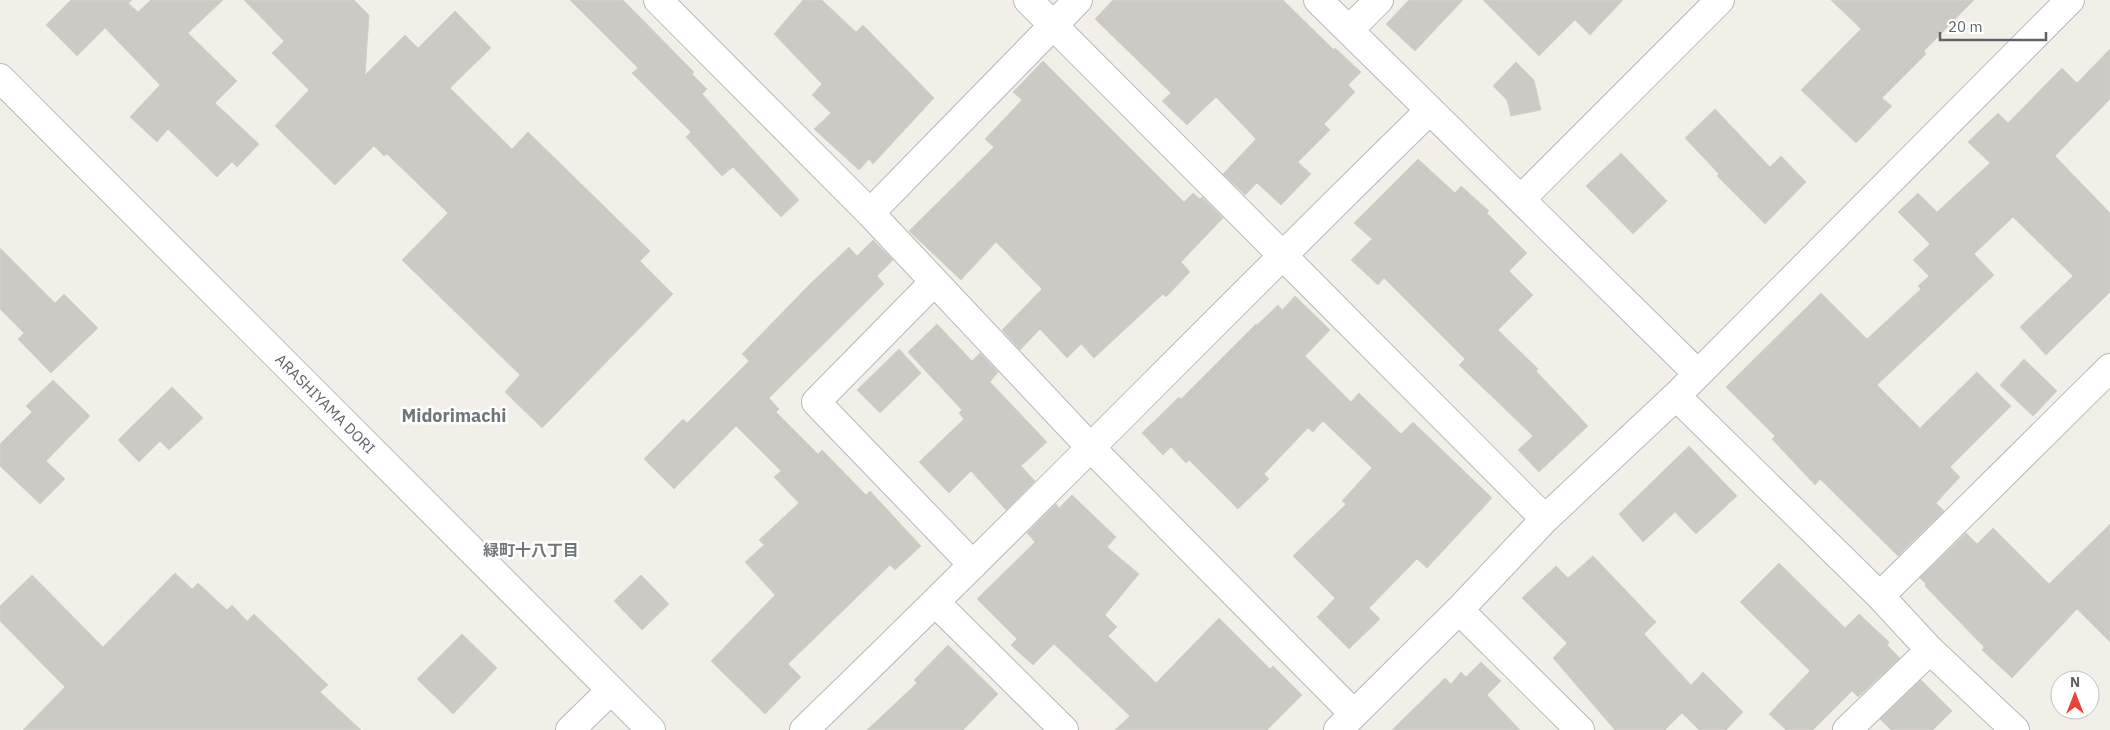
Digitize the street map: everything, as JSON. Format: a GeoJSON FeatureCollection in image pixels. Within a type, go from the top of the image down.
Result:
{"type":"FeatureCollection","features":[{"type":"Feature","properties":{"kind":"street"},"geometry":{"type":"LineString","coordinates":[[658,0],[870,213],[1346,722],[1459,610],[1545,519],[1676,396],[2070,0]]}},
{"type":"Feature","properties":{"kind":"street"},"geometry":{"type":"LineString","coordinates":[[1028,0],[1545,519]]}},
{"type":"Feature","properties":{"kind":"street"},"geometry":{"type":"LineString","coordinates":[[870,213],[1078,0]]}},
{"type":"Feature","properties":{"kind":"street"},"geometry":{"type":"LineString","coordinates":[[1318,0],[1698,374]]}},
{"type":"Feature","properties":{"kind":"street"},"geometry":{"type":"LineString","coordinates":[[1349,30],[1379,0]]}},
{"type":"Feature","properties":{"kind":"street"},"geometry":{"type":"LineString","coordinates":[[1521,199],[1720,0]]}},
{"type":"Feature","properties":{"kind":"street","name":"ARASHIYAMA DORI"},"geometry":{"type":"LineString","coordinates":[[0,78],[651,730]]}},
{"type":"Feature","properties":{"kind":"street"},"geometry":{"type":"LineString","coordinates":[[804,730],[974,565],[1282,255],[1430,110]]}},
{"type":"Feature","properties":{"kind":"street"},"geometry":{"type":"LineString","coordinates":[[934,282],[816,402],[974,565]]}},
{"type":"Feature","properties":{"kind":"street"},"geometry":{"type":"LineString","coordinates":[[1880,596],[2110,368]]}},
{"type":"Feature","properties":{"kind":"street"},"geometry":{"type":"LineString","coordinates":[[1676,396],[1880,596],[1930,650],[2015,730]]}},
{"type":"Feature","properties":{"kind":"street"},"geometry":{"type":"LineString","coordinates":[[936,602],[1064,730]]}},
{"type":"Feature","properties":{"kind":"street"},"geometry":{"type":"LineString","coordinates":[[1459,610],[1580,730]]}},
{"type":"Feature","properties":{"kind":"street"},"geometry":{"type":"LineString","coordinates":[[1847,730],[1930,650]]}},
{"type":"Feature","properties":{"kind":"street"},"geometry":{"type":"LineString","coordinates":[[570,730],[610,691]]}},
{"type":"Feature","properties":{"kind":"building"},"geometry":{"type":"Polygon","coordinates":[[[71,0],[132,0],[128,3],[138,12],[151,0],[223,0],[188,33],[237,81],[215,103],[259,144],[237,167],[232,162],[217,177],[168,129],[157,142],[130,117],[160,85],[105,28],[77,56],[46,25],[71,0]]]}},
{"type":"Feature","properties":{"kind":"building"},"geometry":{"type":"Polygon","coordinates":[[[244,0],[354,0],[369,15],[365,75],[405,35],[418,48],[455,11],[491,48],[450,88],[512,149],[528,132],[650,251],[640,261],[673,294],[542,428],[505,392],[520,375],[402,260],[448,213],[387,154],[384,156],[374,146],[335,185],[275,126],[309,90],[272,53],[284,41],[244,0]]]}},
{"type":"Feature","properties":{"kind":"building"},"geometry":{"type":"Polygon","coordinates":[[[570,0],[623,0],[694,72],[692,74],[707,89],[702,94],[799,200],[781,217],[733,167],[722,176],[686,137],[691,132],[632,73],[638,68],[570,0]]]}},
{"type":"Feature","properties":{"kind":"building"},"geometry":{"type":"Polygon","coordinates":[[[803,0],[822,0],[856,32],[863,25],[934,98],[873,164],[869,159],[859,170],[814,129],[831,113],[812,95],[822,84],[774,34],[803,0]]]}},
{"type":"Feature","properties":{"kind":"building"},"geometry":{"type":"Polygon","coordinates":[[[1113,0],[1283,0],[1334,50],[1335,48],[1361,72],[1348,85],[1355,92],[1324,124],[1330,130],[1298,162],[1311,174],[1281,205],[1257,183],[1245,195],[1223,174],[1256,139],[1216,97],[1187,125],[1162,101],[1171,93],[1095,19],[1113,0]]]}},
{"type":"Feature","properties":{"kind":"building"},"geometry":{"type":"Polygon","coordinates":[[[1409,0],[1463,0],[1415,51],[1386,24],[1409,0]]]}},
{"type":"Feature","properties":{"kind":"building"},"geometry":{"type":"Polygon","coordinates":[[[1483,0],[1623,0],[1590,35],[1575,20],[1539,56],[1483,0]]]}},
{"type":"Feature","properties":{"kind":"building"},"geometry":{"type":"Polygon","coordinates":[[[1831,0],[1974,0],[1924,51],[1926,54],[1882,98],[1892,106],[1856,143],[1801,90],[1861,29],[1831,0]]]}},
{"type":"Feature","properties":{"kind":"building"},"geometry":{"type":"Polygon","coordinates":[[[2110,49],[2110,99],[2055,156],[2110,213],[2110,292],[2046,355],[2020,327],[2073,276],[2013,217],[1974,254],[1994,275],[1877,385],[1920,428],[1977,372],[2011,406],[1950,467],[1960,477],[1936,503],[1944,511],[1898,556],[1820,479],[1815,485],[1772,439],[1775,436],[1726,387],[1821,293],[1867,339],[1921,289],[1918,286],[1929,276],[1913,260],[1930,244],[1898,212],[1918,193],[1937,212],[1990,163],[1968,142],[1998,113],[2008,123],[2062,68],[2077,83],[2110,49]]]}},
{"type":"Feature","properties":{"kind":"building"},"geometry":{"type":"Polygon","coordinates":[[[1043,61],[1184,202],[1193,193],[1200,199],[1202,197],[1223,218],[1181,262],[1190,272],[1166,297],[1163,294],[1094,358],[1081,344],[1067,358],[1040,329],[1020,350],[1002,330],[1042,289],[996,242],[961,280],[909,231],[994,147],[985,139],[1022,100],[1013,92],[1043,61]]]}},
{"type":"Feature","properties":{"kind":"building"},"geometry":{"type":"Polygon","coordinates":[[[1516,62],[1534,80],[1541,110],[1511,116],[1507,100],[1493,86],[1516,62]]]}},
{"type":"Feature","properties":{"kind":"building"},"geometry":{"type":"Polygon","coordinates":[[[1715,109],[1770,167],[1781,156],[1806,182],[1765,224],[1717,176],[1719,174],[1685,138],[1715,109]]]}},
{"type":"Feature","properties":{"kind":"building"},"geometry":{"type":"Polygon","coordinates":[[[1621,153],[1667,201],[1633,234],[1586,186],[1621,153]]]}},
{"type":"Feature","properties":{"kind":"building"},"geometry":{"type":"Polygon","coordinates":[[[1418,159],[1455,193],[1461,186],[1489,211],[1487,213],[1527,253],[1509,271],[1533,295],[1498,330],[1538,369],[1536,371],[1588,426],[1539,472],[1518,450],[1533,436],[1459,365],[1465,359],[1384,278],[1378,285],[1351,260],[1372,239],[1354,223],[1418,159]]]}},
{"type":"Feature","properties":{"kind":"building"},"geometry":{"type":"Polygon","coordinates":[[[873,240],[893,260],[877,276],[884,284],[769,398],[779,409],[776,412],[818,454],[822,450],[866,495],[870,491],[921,546],[895,570],[890,565],[788,664],[801,677],[765,714],[711,661],[775,595],[745,562],[764,545],[759,540],[799,503],[774,477],[781,471],[736,426],[674,489],[644,459],[683,419],[687,423],[749,361],[742,354],[810,284],[849,247],[857,256],[873,240]]]}},
{"type":"Feature","properties":{"kind":"building"},"geometry":{"type":"Polygon","coordinates":[[[0,248],[55,303],[64,294],[98,328],[51,373],[18,339],[24,333],[0,309],[0,248]]]}},
{"type":"Feature","properties":{"kind":"building"},"geometry":{"type":"Polygon","coordinates":[[[1295,296],[1330,330],[1305,356],[1351,402],[1359,393],[1401,434],[1413,422],[1492,498],[1427,568],[1417,559],[1369,608],[1380,619],[1349,649],[1317,617],[1335,598],[1293,556],[1346,504],[1342,501],[1372,468],[1323,421],[1313,432],[1308,428],[1264,474],[1269,479],[1238,509],[1189,460],[1186,463],[1171,447],[1163,455],[1142,433],[1179,397],[1181,399],[1256,324],[1278,305],[1282,310],[1295,296]]]}},
{"type":"Feature","properties":{"kind":"building"},"geometry":{"type":"Polygon","coordinates":[[[937,324],[972,361],[980,353],[998,372],[990,382],[1047,442],[1021,466],[1035,481],[1006,510],[971,471],[949,493],[919,462],[964,419],[959,413],[962,410],[908,352],[937,324]]]}},
{"type":"Feature","properties":{"kind":"building"},"geometry":{"type":"Polygon","coordinates":[[[899,349],[921,373],[880,413],[857,390],[899,349]]]}},
{"type":"Feature","properties":{"kind":"building"},"geometry":{"type":"Polygon","coordinates":[[[2024,359],[2057,391],[2033,416],[2000,385],[2024,359]]]}},
{"type":"Feature","properties":{"kind":"building"},"geometry":{"type":"Polygon","coordinates":[[[53,380],[90,416],[46,461],[65,479],[40,504],[0,466],[0,444],[32,412],[26,406],[53,380]]]}},
{"type":"Feature","properties":{"kind":"building"},"geometry":{"type":"Polygon","coordinates":[[[172,387],[203,418],[169,450],[160,441],[139,462],[118,440],[172,387]]]}},
{"type":"Feature","properties":{"kind":"building"},"geometry":{"type":"Polygon","coordinates":[[[1689,446],[1737,496],[1696,534],[1675,512],[1643,542],[1619,514],[1689,446]]]}},
{"type":"Feature","properties":{"kind":"building"},"geometry":{"type":"Polygon","coordinates":[[[1072,495],[1116,537],[1107,547],[1139,574],[1105,615],[1117,627],[1108,636],[1156,683],[1219,618],[1270,669],[1273,666],[1302,695],[1267,730],[1115,730],[1130,716],[1054,644],[1033,665],[1011,645],[1017,639],[977,599],[1035,542],[1027,533],[1056,504],[1059,508],[1072,495]]]}},
{"type":"Feature","properties":{"kind":"building"},"geometry":{"type":"Polygon","coordinates":[[[2110,524],[2110,642],[2077,609],[2012,678],[1982,650],[1984,647],[1925,586],[1926,584],[1920,578],[1966,533],[1977,544],[1993,528],[2049,584],[2110,524]]]}},
{"type":"Feature","properties":{"kind":"building"},"geometry":{"type":"Polygon","coordinates":[[[1593,556],[1656,622],[1644,634],[1691,685],[1703,672],[1743,712],[1726,730],[1699,730],[1682,713],[1665,730],[1615,730],[1553,658],[1567,643],[1522,598],[1556,566],[1568,578],[1593,556]]]}},
{"type":"Feature","properties":{"kind":"building"},"geometry":{"type":"Polygon","coordinates":[[[1779,563],[1845,628],[1859,614],[1889,642],[1887,645],[1900,658],[1858,697],[1852,691],[1813,730],[1786,730],[1769,714],[1810,671],[1740,602],[1779,563]]]}},
{"type":"Feature","properties":{"kind":"building"},"geometry":{"type":"Polygon","coordinates":[[[175,573],[192,589],[198,583],[227,610],[232,605],[247,621],[254,614],[328,685],[320,692],[361,730],[23,730],[65,687],[0,621],[0,606],[32,575],[103,647],[175,573]]]}},
{"type":"Feature","properties":{"kind":"building"},"geometry":{"type":"Polygon","coordinates":[[[641,575],[669,604],[642,630],[614,601],[641,575]]]}},
{"type":"Feature","properties":{"kind":"building"},"geometry":{"type":"Polygon","coordinates":[[[462,634],[497,668],[453,714],[417,679],[462,634]]]}},
{"type":"Feature","properties":{"kind":"building"},"geometry":{"type":"Polygon","coordinates":[[[948,645],[998,694],[963,730],[867,730],[917,683],[914,680],[948,645]]]}},
{"type":"Feature","properties":{"kind":"building"},"geometry":{"type":"Polygon","coordinates":[[[1481,662],[1501,681],[1487,695],[1520,730],[1392,730],[1445,678],[1451,684],[1461,672],[1466,677],[1481,662]]]}},
{"type":"Feature","properties":{"kind":"building"},"geometry":{"type":"Polygon","coordinates":[[[1921,680],[1952,711],[1933,730],[1891,730],[1880,719],[1921,680]]]}},
{"type":"Feature","properties":{"kind":"district","name":"Midorimachi"},"geometry":{"type":"Point","coordinates":[454,416]}},
{"type":"Feature","properties":{"kind":"district","name":"緑町十八丁目"},"geometry":{"type":"Point","coordinates":[531,550]}}]}
